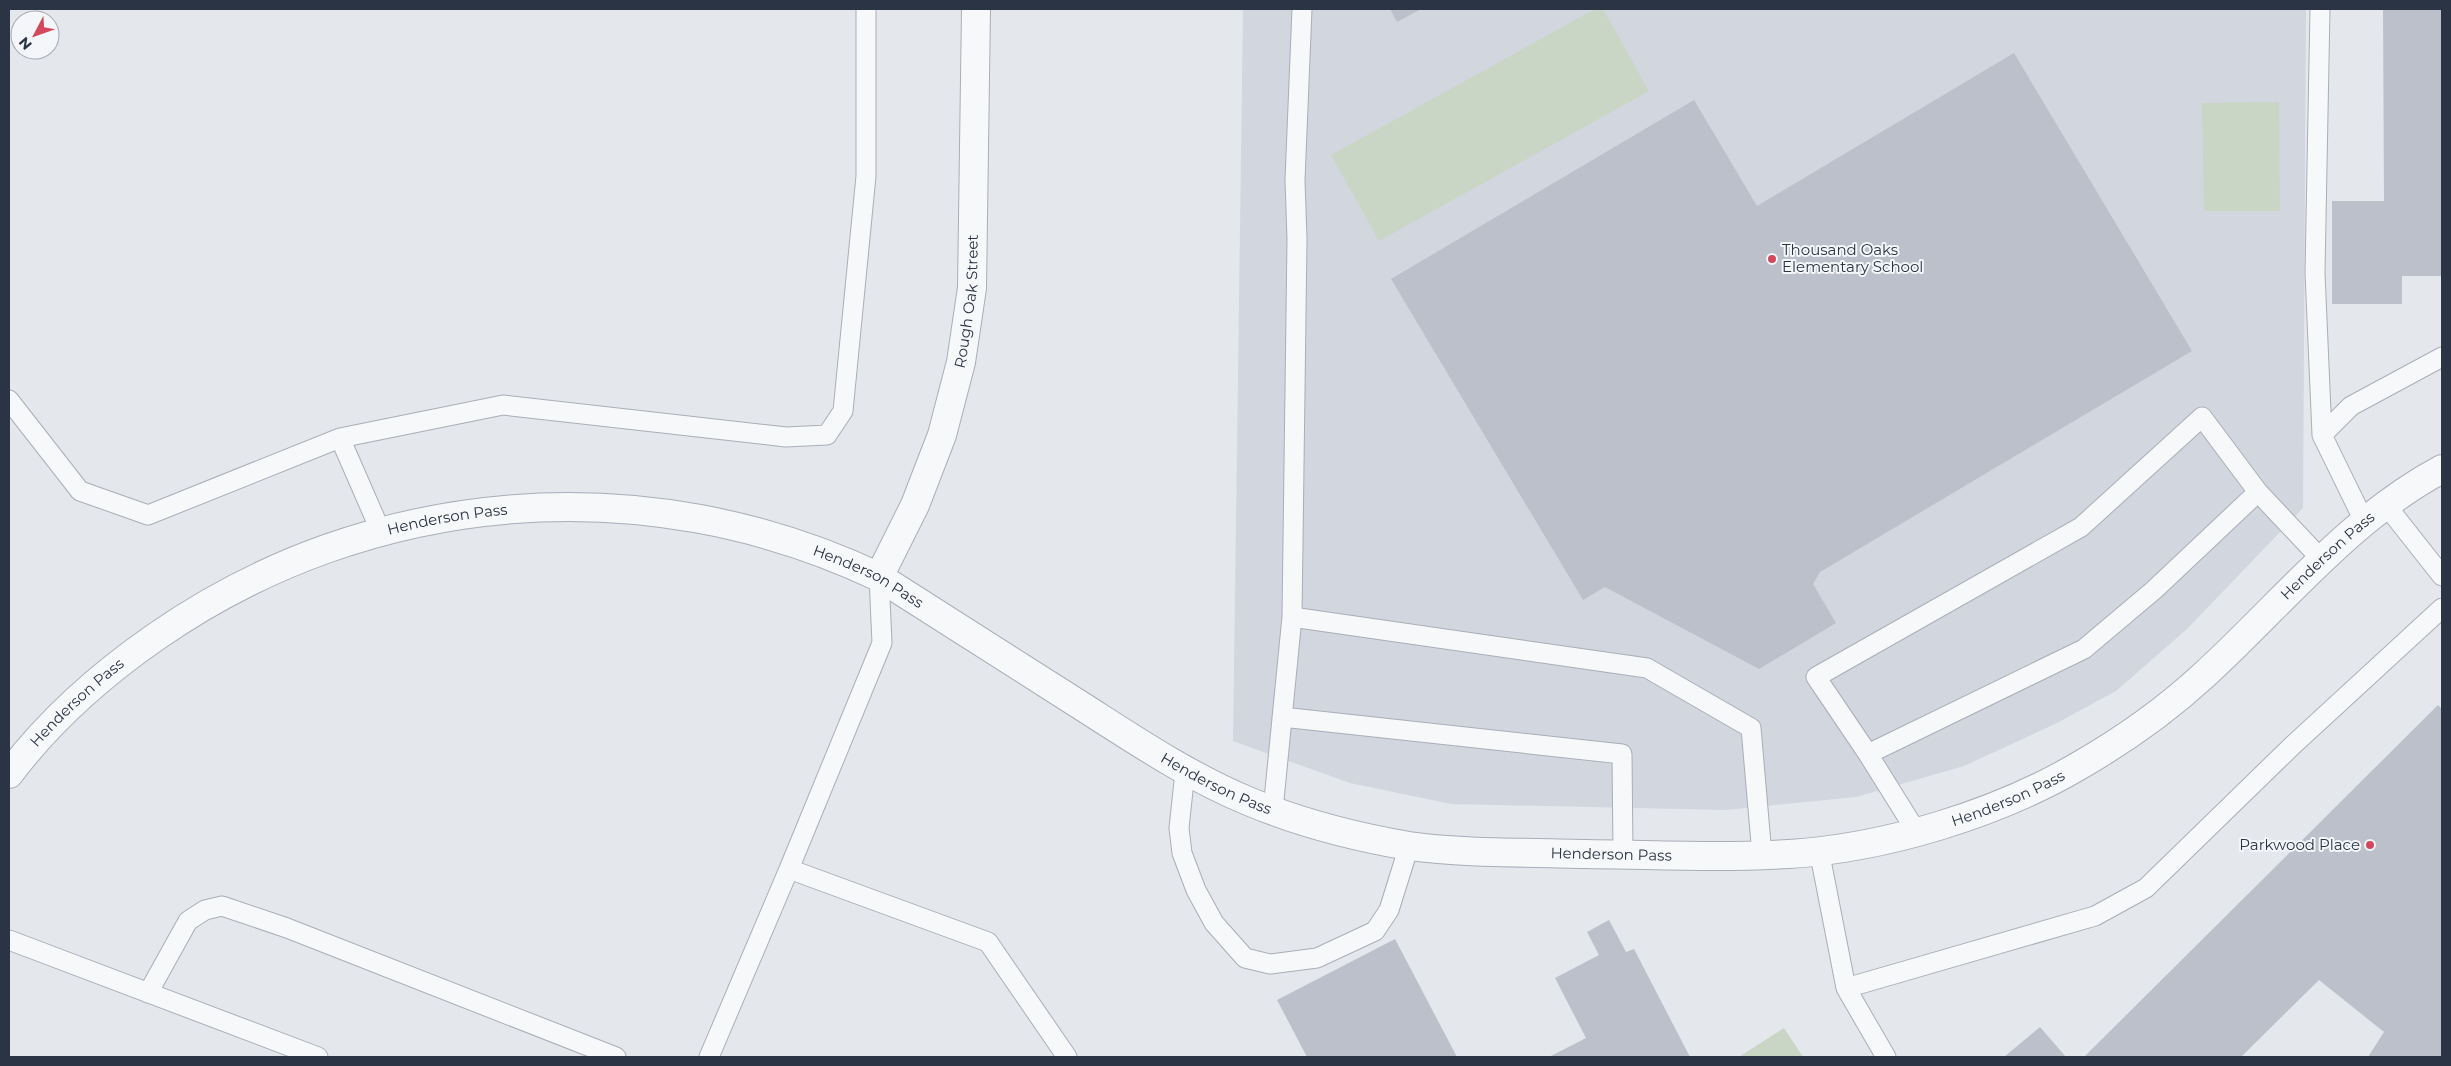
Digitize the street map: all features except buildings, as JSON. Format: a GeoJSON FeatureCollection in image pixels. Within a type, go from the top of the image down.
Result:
{"type":"FeatureCollection","features":[{"type":"Feature","properties":{"kind":"street","name":"Rough Oak Street"},"geometry":{"type":"LineString","coordinates":[[878,578],[915,505],[942,435],[961,362],[972,288],[976,9]]}},
{"type":"Feature","properties":{"kind":"street","name":"Henderson Pass"},"geometry":{"type":"LineString","coordinates":[[9,774],[68,709],[124,660],[186,616],[268,572],[320,550],[381,532],[466,513],[541,506],[616,507],[691,516],[764,533],[836,557],[878,578],[1185,772],[1250,802],[1322,826],[1408,846],[1470,851],[1717,856],[1762,855],[1819,850],[1867,843],[1940,825],[2010,799],[2078,766],[2141,727],[2202,677],[2364,521],[2413,485],[2442,469]]}},
{"type":"Feature","properties":{"kind":"lane"},"geometry":{"type":"LineString","coordinates":[[9,400],[80,491],[148,515],[340,438],[503,405],[786,437],[827,435],[843,411],[866,176],[866,9]]}},
{"type":"Feature","properties":{"kind":"lane"},"geometry":{"type":"LineString","coordinates":[[1273,810],[1292,617],[1297,239],[1295,180],[1302,9]]}},
{"type":"Feature","properties":{"kind":"lane"},"geometry":{"type":"LineString","coordinates":[[2320,9],[2315,273],[2322,435],[2364,521]]}},
{"type":"Feature","properties":{"kind":"lane"},"geometry":{"type":"LineString","coordinates":[[2322,435],[2351,406],[2442,356]]}},
{"type":"Feature","properties":{"kind":"lane"},"geometry":{"type":"LineString","coordinates":[[1916,831],[1868,754],[1816,677],[2081,527],[2202,417],[2258,492],[2322,560]]}},
{"type":"Feature","properties":{"kind":"lane"},"geometry":{"type":"LineString","coordinates":[[340,438],[381,532]]}},
{"type":"Feature","properties":{"kind":"lane"},"geometry":{"type":"LineString","coordinates":[[1868,754],[2084,649],[2130,611],[2258,492]]}},
{"type":"Feature","properties":{"kind":"lane"},"geometry":{"type":"LineString","coordinates":[[2386,505],[2442,576]]}},
{"type":"Feature","properties":{"kind":"lane"},"geometry":{"type":"LineString","coordinates":[[709,1057],[882,643],[878,578]]}},
{"type":"Feature","properties":{"kind":"lane"},"geometry":{"type":"LineString","coordinates":[[1846,988],[2095,916],[2146,888],[2442,608]]}},
{"type":"Feature","properties":{"kind":"lane"},"geometry":{"type":"LineString","coordinates":[[1292,617],[1647,668],[1751,728],[1762,855]]}},
{"type":"Feature","properties":{"kind":"lane"},"geometry":{"type":"LineString","coordinates":[[1282,717],[1622,754],[1623,854]]}},
{"type":"Feature","properties":{"kind":"lane"},"geometry":{"type":"LineString","coordinates":[[1185,772],[1179,828],[1182,853],[1196,890],[1214,923],[1246,958],[1270,964],[1317,958],[1375,931],[1389,910],[1408,846]]}},
{"type":"Feature","properties":{"kind":"lane"},"geometry":{"type":"LineString","coordinates":[[1819,850],[1846,988],[1886,1057]]}},
{"type":"Feature","properties":{"kind":"lane"},"geometry":{"type":"LineString","coordinates":[[789,869],[988,942],[1067,1057]]}},
{"type":"Feature","properties":{"kind":"lane"},"geometry":{"type":"LineString","coordinates":[[148,993],[188,921],[205,910],[222,906],[287,928],[616,1057]]}},
{"type":"Feature","properties":{"kind":"lane"},"geometry":{"type":"LineString","coordinates":[[9,940],[318,1057]]}},
{"type":"Feature","properties":{"kind":"shaded area","name":"Thousand Oaks Elementary School"},"geometry":{"type":"Polygon","coordinates":[[[1243,9],[2306,9],[2303,508],[2187,629],[2116,691],[2055,724],[1964,766],[1856,797],[1725,810],[1451,804],[1350,783],[1233,741],[1243,9]]]}},
{"type":"Feature","properties":{"kind":"green space"},"geometry":{"type":"Polygon","coordinates":[[[1595,9],[1603,9],[1649,91],[1379,241],[1331,155],[1595,9]]]}},
{"type":"Feature","properties":{"kind":"green space"},"geometry":{"type":"Polygon","coordinates":[[[2279,102],[2280,211],[2204,211],[2202,103],[2279,102]]]}},
{"type":"Feature","properties":{"kind":"green space"},"geometry":{"type":"Polygon","coordinates":[[[1784,1028],[1803,1057],[1739,1057],[1784,1028]]]}},
{"type":"Feature","properties":{"kind":"place","name":"Thousand Oaks Elementary School"},"geometry":{"type":"Point","coordinates":[1772,259]}},
{"type":"Feature","properties":{"kind":"place","name":"Parkwood Place"},"geometry":{"type":"Point","coordinates":[2370,845]}}]}
